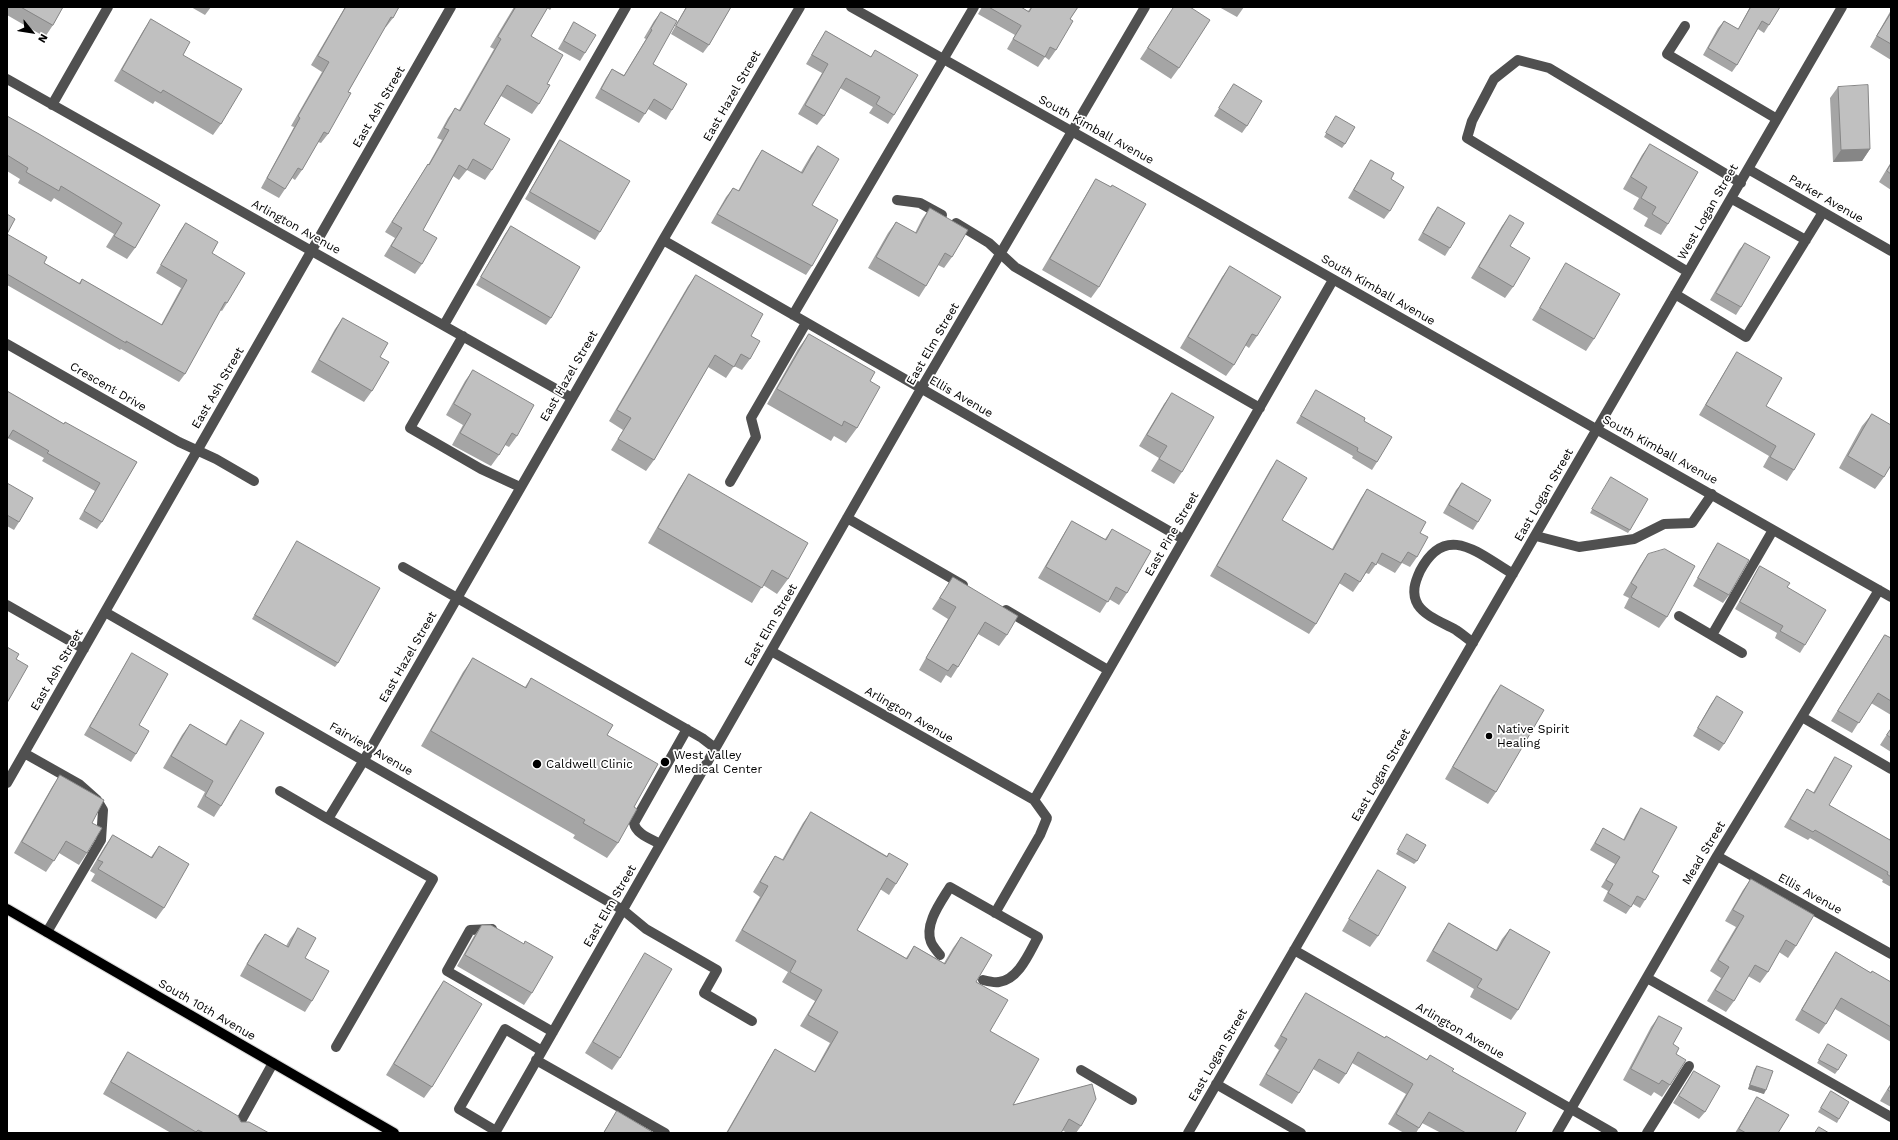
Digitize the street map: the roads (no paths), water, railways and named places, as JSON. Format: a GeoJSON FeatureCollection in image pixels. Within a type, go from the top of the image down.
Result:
{"type":"FeatureCollection","features":[{"type":"Feature","properties":{"kind":"main road","name":"South 10th Avenue"},"geometry":{"type":"LineString","coordinates":[[7,909],[394,1133]]}},
{"type":"Feature","properties":{"kind":"street"},"geometry":{"type":"LineString","coordinates":[[52,105],[108,7]]}},
{"type":"Feature","properties":{"kind":"street","name":"East Ash Street"},"geometry":{"type":"LineString","coordinates":[[7,783],[451,7]]}},
{"type":"Feature","properties":{"kind":"street"},"geometry":{"type":"LineString","coordinates":[[444,326],[626,7]]}},
{"type":"Feature","properties":{"kind":"street","name":"East Hazel Street"},"geometry":{"type":"LineString","coordinates":[[328,818],[364,760],[663,240],[800,7]]}},
{"type":"Feature","properties":{"kind":"street","name":"South Kimball Avenue"},"geometry":{"type":"LineString","coordinates":[[851,7],[1712,494],[1891,597]]}},
{"type":"Feature","properties":{"kind":"street"},"geometry":{"type":"LineString","coordinates":[[793,315],[974,7]]}},
{"type":"Feature","properties":{"kind":"street","name":"East Elm Street"},"geometry":{"type":"LineString","coordinates":[[495,1132],[921,389],[1145,7]]}},
{"type":"Feature","properties":{"kind":"street","name":"West Logan Street"},"geometry":{"type":"LineString","coordinates":[[1597,430],[1842,7]]}},
{"type":"Feature","properties":{"kind":"street"},"geometry":{"type":"LineString","coordinates":[[1685,26],[1667,54],[1777,119]]}},
{"type":"Feature","properties":{"kind":"street"},"geometry":{"type":"LineString","coordinates":[[1688,272],[1467,138],[1472,121],[1494,79],[1518,60],[1549,68],[1741,183]]}},
{"type":"Feature","properties":{"kind":"street","name":"Arlington Avenue"},"geometry":{"type":"LineString","coordinates":[[7,79],[572,398]]}},
{"type":"Feature","properties":{"kind":"street","name":"Parker Avenue"},"geometry":{"type":"LineString","coordinates":[[1748,169],[1891,251]]}},
{"type":"Feature","properties":{"kind":"street"},"geometry":{"type":"LineString","coordinates":[[1732,198],[1806,240]]}},
{"type":"Feature","properties":{"kind":"street"},"geometry":{"type":"LineString","coordinates":[[897,200],[920,203],[935,211],[989,243],[1015,267],[1260,408]]}},
{"type":"Feature","properties":{"kind":"street"},"geometry":{"type":"LineString","coordinates":[[1675,294],[1746,337],[1823,212]]}},
{"type":"Feature","properties":{"kind":"street","name":"Ellis Avenue"},"geometry":{"type":"LineString","coordinates":[[663,240],[1184,540]]}},
{"type":"Feature","properties":{"kind":"street","name":"East Pine Street"},"geometry":{"type":"LineString","coordinates":[[1034,800],[1333,280]]}},
{"type":"Feature","properties":{"kind":"street"},"geometry":{"type":"LineString","coordinates":[[730,482],[756,437],[751,418],[806,323]]}},
{"type":"Feature","properties":{"kind":"street"},"geometry":{"type":"LineString","coordinates":[[463,336],[410,428],[481,469],[520,487]]}},
{"type":"Feature","properties":{"kind":"street","name":"Crescent Drive"},"geometry":{"type":"LineString","coordinates":[[7,344],[179,442],[197,450],[254,481]]}},
{"type":"Feature","properties":{"kind":"street","name":"East Logan Street"},"geometry":{"type":"LineString","coordinates":[[1188,1133],[1597,430]]}},
{"type":"Feature","properties":{"kind":"street"},"geometry":{"type":"LineString","coordinates":[[1536,536],[1579,547],[1634,540],[1664,524],[1692,523],[1712,494]]}},
{"type":"Feature","properties":{"kind":"street"},"geometry":{"type":"LineString","coordinates":[[847,518],[971,590]]}},
{"type":"Feature","properties":{"kind":"street"},"geometry":{"type":"LineString","coordinates":[[1712,635],[1773,530]]}},
{"type":"Feature","properties":{"kind":"street"},"geometry":{"type":"LineString","coordinates":[[1473,643],[1419,607],[1414,597],[1414,583],[1422,567],[1433,552],[1444,544],[1456,543],[1468,548],[1513,574]]}},
{"type":"Feature","properties":{"kind":"street"},"geometry":{"type":"LineString","coordinates":[[403,567],[687,729],[715,748]]}},
{"type":"Feature","properties":{"kind":"street","name":"Mead Street"},"geometry":{"type":"LineString","coordinates":[[1557,1133],[1717,856],[1879,590]]}},
{"type":"Feature","properties":{"kind":"street"},"geometry":{"type":"LineString","coordinates":[[7,605],[84,649]]}},
{"type":"Feature","properties":{"kind":"street"},"geometry":{"type":"LineString","coordinates":[[999,606],[1108,670]]}},
{"type":"Feature","properties":{"kind":"street","name":"Fairview Avenue"},"geometry":{"type":"LineString","coordinates":[[105,612],[623,910],[646,929],[717,970],[704,993],[752,1021]]}},
{"type":"Feature","properties":{"kind":"street"},"geometry":{"type":"LineString","coordinates":[[1679,616],[1742,652]]}},
{"type":"Feature","properties":{"kind":"street","name":"Arlington Avenue"},"geometry":{"type":"LineString","coordinates":[[771,651],[1034,800]]}},
{"type":"Feature","properties":{"kind":"street"},"geometry":{"type":"LineString","coordinates":[[1802,717],[1891,769]]}},
{"type":"Feature","properties":{"kind":"street"},"geometry":{"type":"LineString","coordinates":[[660,844],[635,828],[634,823],[687,729]]}},
{"type":"Feature","properties":{"kind":"street"},"geometry":{"type":"LineString","coordinates":[[24,753],[79,784],[97,800],[103,810],[101,840],[47,932]]}},
{"type":"Feature","properties":{"kind":"street"},"geometry":{"type":"LineString","coordinates":[[280,791],[433,879],[336,1047]]}},
{"type":"Feature","properties":{"kind":"street"},"geometry":{"type":"LineString","coordinates":[[995,912],[1040,835],[1047,818],[1034,800]]}},
{"type":"Feature","properties":{"kind":"street","name":"Ellis Avenue"},"geometry":{"type":"LineString","coordinates":[[1717,856],[1891,954]]}},
{"type":"Feature","properties":{"kind":"street"},"geometry":{"type":"LineString","coordinates":[[940,955],[931,942],[930,927],[935,913],[950,887],[1038,937],[1021,966],[1009,979],[998,982],[983,980]]}},
{"type":"Feature","properties":{"kind":"street"},"geometry":{"type":"LineString","coordinates":[[494,929],[470,930],[447,971],[553,1032]]}},
{"type":"Feature","properties":{"kind":"street","name":"Arlington Avenue"},"geometry":{"type":"LineString","coordinates":[[1294,950],[1613,1133]]}},
{"type":"Feature","properties":{"kind":"street"},"geometry":{"type":"LineString","coordinates":[[1647,978],[1891,1117]]}},
{"type":"Feature","properties":{"kind":"street"},"geometry":{"type":"LineString","coordinates":[[495,1132],[459,1109],[505,1029],[542,1051]]}},
{"type":"Feature","properties":{"kind":"street"},"geometry":{"type":"LineString","coordinates":[[536,1060],[666,1133]]}},
{"type":"Feature","properties":{"kind":"street"},"geometry":{"type":"LineString","coordinates":[[237,1128],[273,1063]]}},
{"type":"Feature","properties":{"kind":"street"},"geometry":{"type":"LineString","coordinates":[[1647,1133],[1689,1066]]}},
{"type":"Feature","properties":{"kind":"street"},"geometry":{"type":"LineString","coordinates":[[1081,1070],[1132,1100]]}},
{"type":"Feature","properties":{"kind":"street"},"geometry":{"type":"LineString","coordinates":[[1216,1084],[1301,1133]]}},
{"type":"Feature","properties":{"kind":"place","name":"Native Spirit Healing"},"geometry":{"type":"Point","coordinates":[1489,736]}},
{"type":"Feature","properties":{"kind":"place","name":"West Valley Medical Center"},"geometry":{"type":"Point","coordinates":[665,762]}},
{"type":"Feature","properties":{"kind":"place","name":"Caldwell Clinic"},"geometry":{"type":"Point","coordinates":[537,764]}}]}
